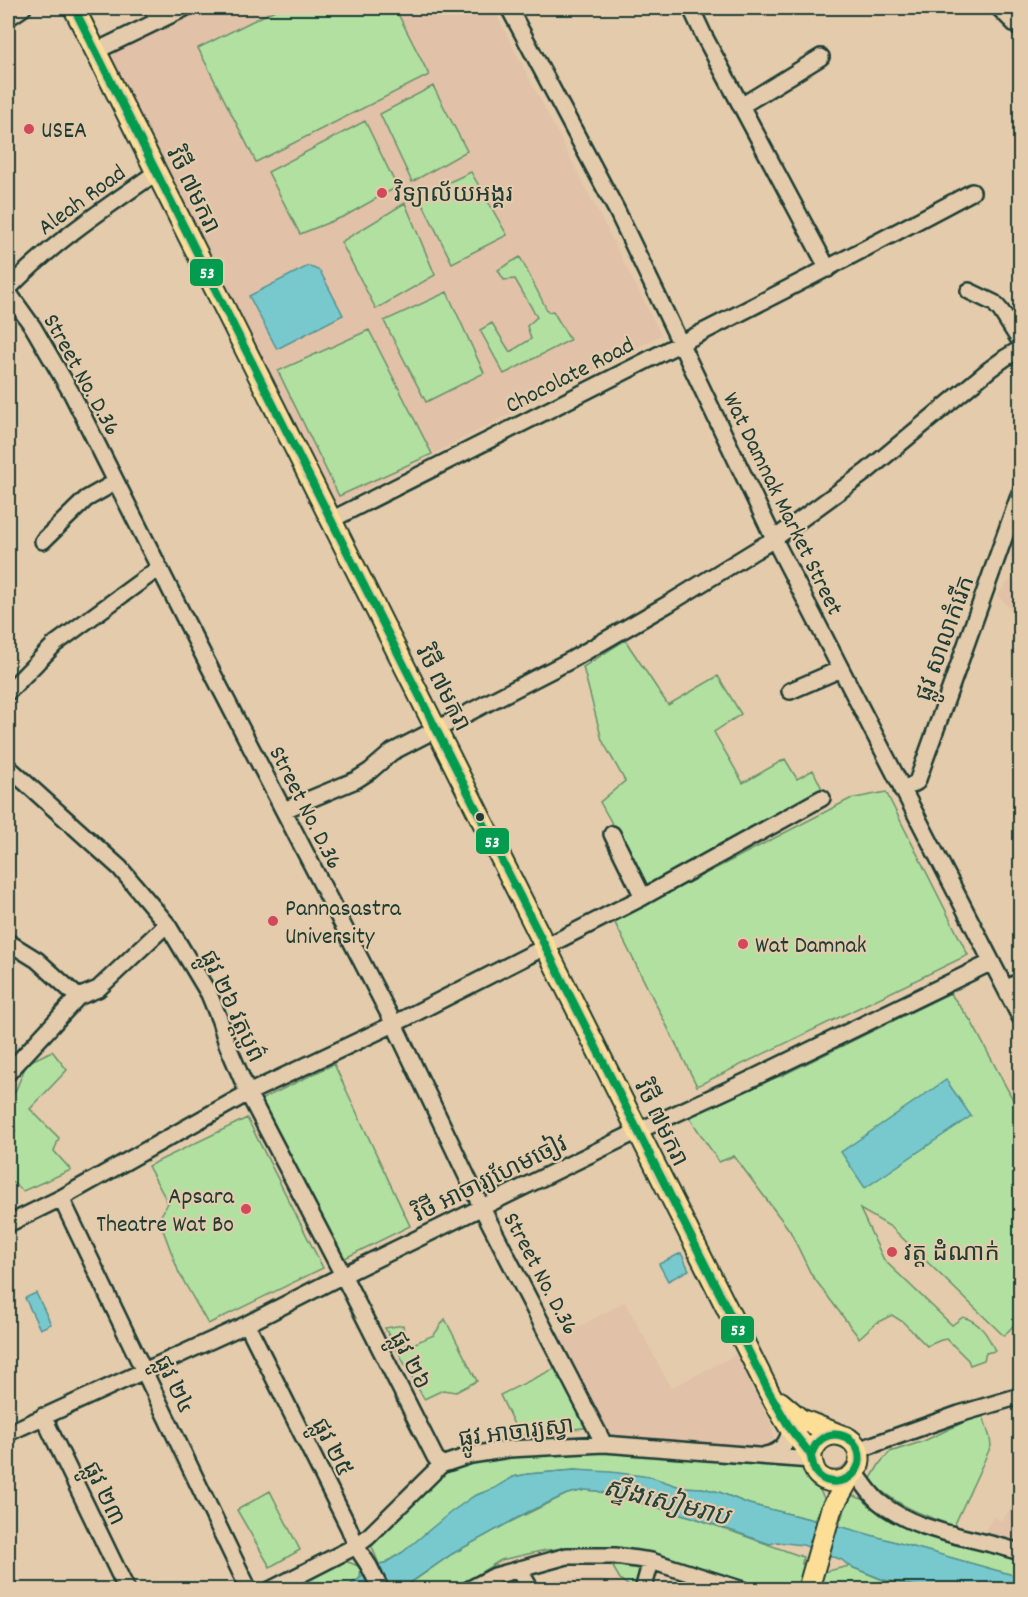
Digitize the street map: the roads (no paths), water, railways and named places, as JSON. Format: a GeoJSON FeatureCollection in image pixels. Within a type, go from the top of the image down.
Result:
{"type":"FeatureCollection","features":[{"type":"Feature","properties":{"kind":"main road","name":"វិថី ៧មករា"},"geometry":{"type":"LineString","coordinates":[[74,8],[769,1392],[811,1458]]}},
{"type":"Feature","properties":{"kind":"main road","name":"វិថី ៧មករា"},"geometry":{"type":"LineString","coordinates":[[769,1392],[801,1419],[840,1435]]}},
{"type":"Feature","properties":{"kind":"main road"},"geometry":{"type":"LineString","coordinates":[[808,1590],[829,1514],[852,1474],[859,1461],[858,1450],[854,1443],[840,1435],[832,1434],[824,1437],[815,1446],[811,1458],[813,1468],[824,1479],[832,1482],[842,1481],[852,1474]]}},
{"type":"Feature","properties":{"kind":"main road"},"geometry":{"type":"LineString","coordinates":[[824,1479],[828,1492],[829,1514]]}},
{"type":"Feature","properties":{"kind":"street"},"geometry":{"type":"LineString","coordinates":[[8,18],[23,8]]}},
{"type":"Feature","properties":{"kind":"street"},"geometry":{"type":"LineString","coordinates":[[96,51],[155,14],[185,8]]}},
{"type":"Feature","properties":{"kind":"street","name":"Wat Damnak Market Street"},"geometry":{"type":"LineString","coordinates":[[509,8],[617,211],[774,539],[902,790],[993,962],[1014,985],[1020,1017]]}},
{"type":"Feature","properties":{"kind":"street"},"geometry":{"type":"LineString","coordinates":[[691,8],[828,269]]}},
{"type":"Feature","properties":{"kind":"street"},"geometry":{"type":"LineString","coordinates":[[999,8],[1020,29]]}},
{"type":"Feature","properties":{"kind":"street"},"geometry":{"type":"LineString","coordinates":[[741,106],[820,57]]}},
{"type":"Feature","properties":{"kind":"street","name":"Aleah Road"},"geometry":{"type":"LineString","coordinates":[[8,291],[21,274],[52,247],[157,172]]}},
{"type":"Feature","properties":{"kind":"street","name":"Chocolate Road"},"geometry":{"type":"LineString","coordinates":[[331,520],[828,269],[972,192]]}},
{"type":"Feature","properties":{"kind":"street","name":"Street No. D.36"},"geometry":{"type":"LineString","coordinates":[[8,291],[33,327],[67,384],[394,1024],[482,1208],[604,1444]]}},
{"type":"Feature","properties":{"kind":"street"},"geometry":{"type":"LineString","coordinates":[[969,291],[994,303],[1020,341]]}},
{"type":"Feature","properties":{"kind":"street"},"geometry":{"type":"LineString","coordinates":[[284,810],[356,780],[392,752],[571,660],[774,539],[867,471],[990,369],[1020,349]]}},
{"type":"Feature","properties":{"kind":"street"},"geometry":{"type":"LineString","coordinates":[[43,541],[86,499],[116,482]]}},
{"type":"Feature","properties":{"kind":"street","name":"ផ្លូវ សាលាកំរើក"},"geometry":{"type":"LineString","coordinates":[[902,790],[917,782],[1020,493]]}},
{"type":"Feature","properties":{"kind":"street"},"geometry":{"type":"LineString","coordinates":[[8,692],[55,644],[159,568]]}},
{"type":"Feature","properties":{"kind":"street"},"geometry":{"type":"LineString","coordinates":[[790,691],[841,669]]}},
{"type":"Feature","properties":{"kind":"street","name":"ផ្លូវ ២៦ វត្តបូព៌"},"geometry":{"type":"LineString","coordinates":[[8,767],[120,868],[167,924],[209,994],[248,1094],[343,1275]]}},
{"type":"Feature","properties":{"kind":"street"},"geometry":{"type":"LineString","coordinates":[[8,1224],[61,1198],[248,1094],[394,1024],[643,897],[822,798]]}},
{"type":"Feature","properties":{"kind":"street"},"geometry":{"type":"LineString","coordinates":[[612,834],[643,897]]}},
{"type":"Feature","properties":{"kind":"street"},"geometry":{"type":"LineString","coordinates":[[8,1073],[78,997],[98,989],[167,924]]}},
{"type":"Feature","properties":{"kind":"street"},"geometry":{"type":"LineString","coordinates":[[8,942],[37,960],[78,997]]}},
{"type":"Feature","properties":{"kind":"street","name":"វិថី អាចារ្យហែមចៀវ"},"geometry":{"type":"LineString","coordinates":[[8,1433],[247,1324],[638,1131],[993,962]]}},
{"type":"Feature","properties":{"kind":"street","name":"ផ្លូវ ២៤"},"geometry":{"type":"LineString","coordinates":[[61,1198],[249,1590]]}},
{"type":"Feature","properties":{"kind":"street","name":"ផ្លូវ ២៦"},"geometry":{"type":"LineString","coordinates":[[343,1275],[441,1465]]}},
{"type":"Feature","properties":{"kind":"street","name":"ផ្លូវ ២៥"},"geometry":{"type":"LineString","coordinates":[[247,1324],[356,1546],[381,1590]]}},
{"type":"Feature","properties":{"kind":"street"},"geometry":{"type":"LineString","coordinates":[[858,1450],[959,1414],[1020,1396]]}},
{"type":"Feature","properties":{"kind":"street","name":"ផ្លូវ ២៣"},"geometry":{"type":"LineString","coordinates":[[43,1416],[127,1590]]}},
{"type":"Feature","properties":{"kind":"street"},"geometry":{"type":"LineString","coordinates":[[759,1457],[779,1450],[786,1444],[790,1427]]}},
{"type":"Feature","properties":{"kind":"street","name":"ផ្លូវ អាចារ្យស្វា"},"geometry":{"type":"LineString","coordinates":[[270,1590],[356,1546],[441,1465],[471,1455],[518,1449],[604,1444],[759,1457],[811,1458]]}},
{"type":"Feature","properties":{"kind":"street"},"geometry":{"type":"LineString","coordinates":[[852,1474],[876,1499],[895,1514],[918,1525],[1020,1552]]}},
{"type":"Feature","properties":{"kind":"street"},"geometry":{"type":"LineString","coordinates":[[468,1590],[495,1576],[567,1556],[615,1556],[651,1561],[743,1590]]}},
{"type":"Feature","properties":{"kind":"street"},"geometry":{"type":"LineString","coordinates":[[643,1590],[651,1561]]}},
{"type":"Feature","properties":{"kind":"street"},"geometry":{"type":"LineString","coordinates":[[519,1569],[531,1590]]}},
{"type":"Feature","properties":{"kind":"water"},"geometry":{"type":"Polygon","coordinates":[[[308,266],[320,271],[343,315],[277,349],[249,296],[308,266]]]}},
{"type":"Feature","properties":{"kind":"water"},"geometry":{"type":"Polygon","coordinates":[[[946,1080],[971,1116],[865,1188],[841,1152],[946,1080]]]}},
{"type":"Feature","properties":{"kind":"water"},"geometry":{"type":"Polygon","coordinates":[[[681,1253],[689,1270],[668,1281],[659,1264],[681,1253]]]}},
{"type":"Feature","properties":{"kind":"water"},"geometry":{"type":"Polygon","coordinates":[[[36,1293],[51,1324],[40,1329],[25,1298],[36,1293]]]}},
{"type":"Feature","properties":{"kind":"water","name":"ស្ទឹងសៀមរាប"},"geometry":{"type":"Polygon","coordinates":[[[575,1470],[651,1477],[680,1487],[702,1488],[719,1492],[749,1504],[846,1528],[1020,1577],[1020,1590],[930,1589],[884,1580],[803,1545],[777,1542],[770,1544],[692,1517],[597,1491],[585,1490],[567,1494],[528,1512],[452,1554],[401,1589],[344,1590],[379,1564],[403,1552],[474,1496],[495,1488],[513,1477],[575,1470]]]}},
{"type":"Feature","properties":{"kind":"place","name":"USEA"},"geometry":{"type":"Point","coordinates":[29,129]}},
{"type":"Feature","properties":{"kind":"place","name":"វិទ្យាល័យអង្គរ"},"geometry":{"type":"Point","coordinates":[382,193]}},
{"type":"Feature","properties":{"kind":"place","name":"Pannasastra University"},"geometry":{"type":"Point","coordinates":[273,921]}},
{"type":"Feature","properties":{"kind":"place","name":"Wat Damnak"},"geometry":{"type":"Point","coordinates":[743,944]}},
{"type":"Feature","properties":{"kind":"place","name":"Apsara Theatre Wat Bo"},"geometry":{"type":"Point","coordinates":[246,1209]}},
{"type":"Feature","properties":{"kind":"place","name":"វត្ត ដំំណាក់"},"geometry":{"type":"Point","coordinates":[892,1252]}}]}
